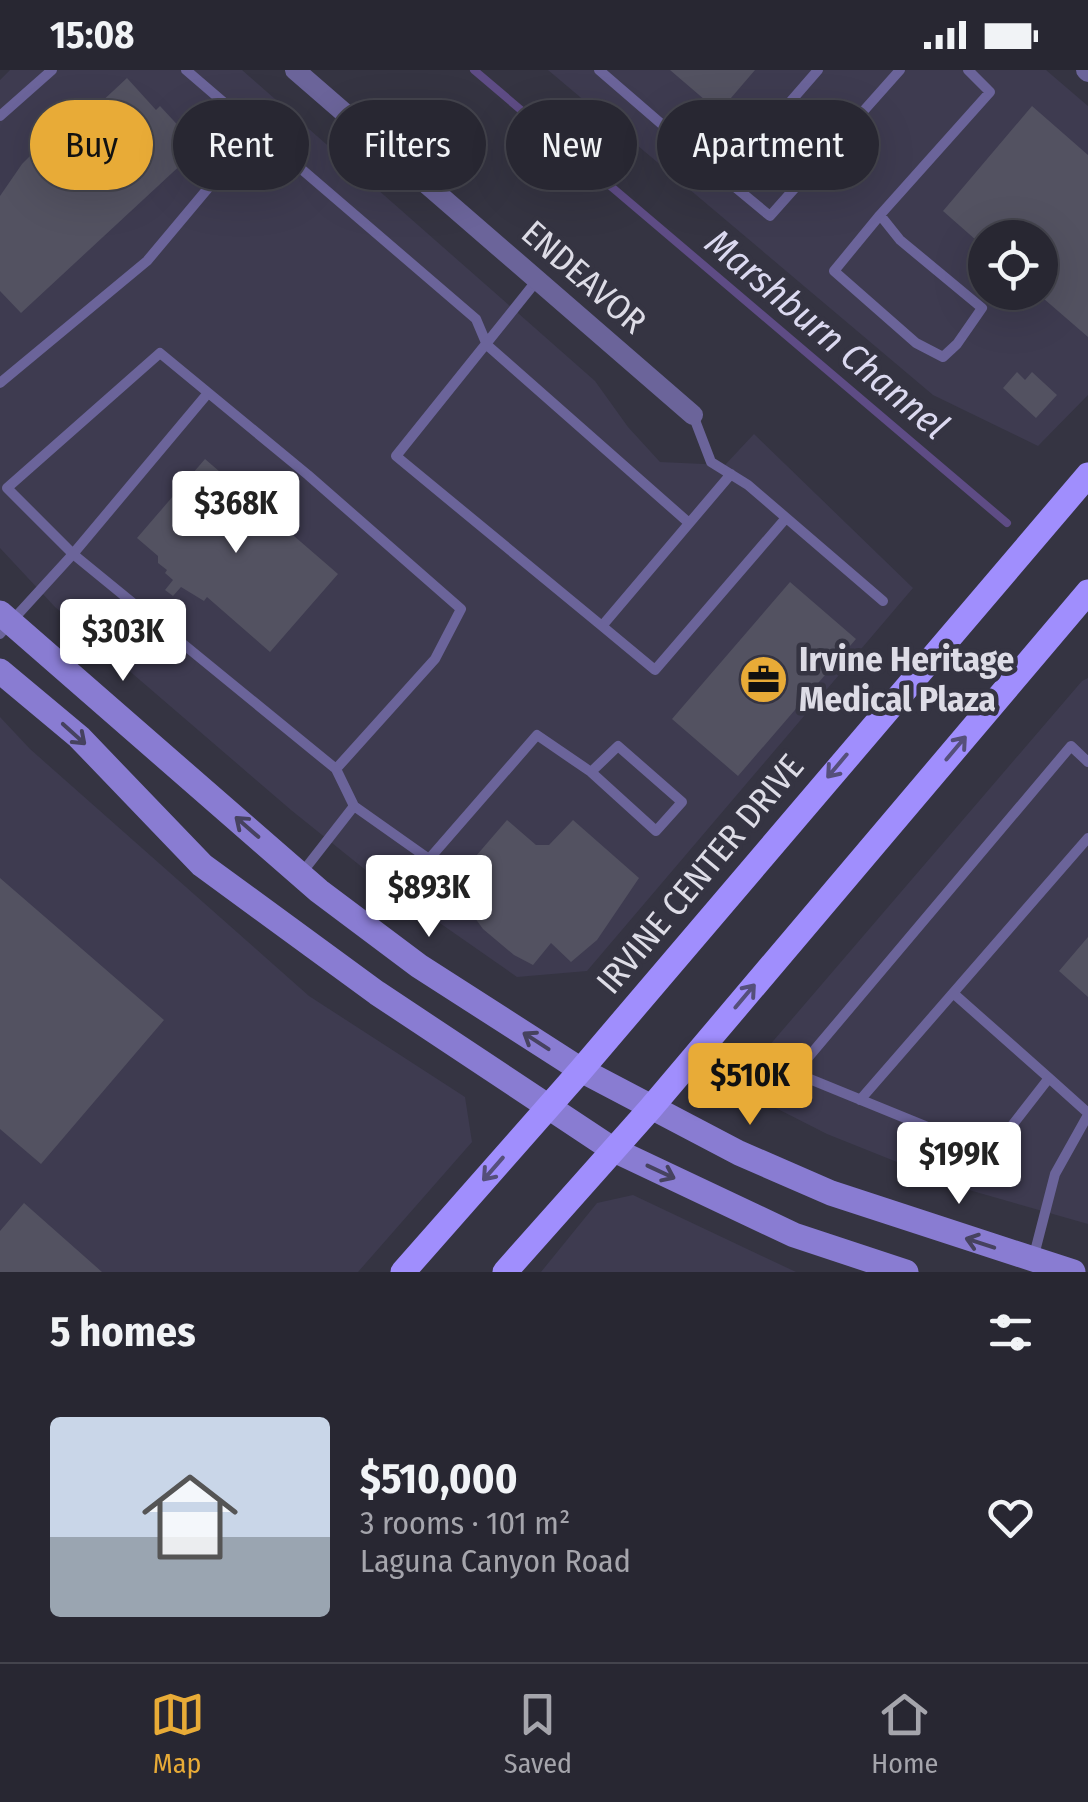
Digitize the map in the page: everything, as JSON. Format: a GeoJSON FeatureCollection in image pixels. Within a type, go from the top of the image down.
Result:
{"type":"FeatureCollection","features":[{"type":"Feature","properties":{"kind":"main road","name":"IRVINE CENTER DRIVE"},"geometry":{"type":"LineString","coordinates":[[403,1272],[581,1070],[1088,475]]}},
{"type":"Feature","properties":{"kind":"main road"},"geometry":{"type":"LineString","coordinates":[[505,1272],[650,1108],[1081,601]]}},
{"type":"Feature","properties":{"kind":"main road"},"geometry":{"type":"LineString","coordinates":[[3,624],[301,875],[418,966],[581,1070],[739,1154],[831,1193],[1073,1272]]}},
{"type":"Feature","properties":{"kind":"main road"},"geometry":{"type":"LineString","coordinates":[[0,671],[79,738],[202,865],[376,993],[612,1149],[794,1235],[906,1272]]}},
{"type":"Feature","properties":{"kind":"street","name":"ENDEAVOR"},"geometry":{"type":"LineString","coordinates":[[296,70],[693,416]]}},
{"type":"Feature","properties":{"kind":"lane"},"geometry":{"type":"LineString","coordinates":[[0,116],[52,70]]}},
{"type":"Feature","properties":{"kind":"lane"},"geometry":{"type":"LineString","coordinates":[[186,70],[221,100]]}},
{"type":"Feature","properties":{"kind":"lane"},"geometry":{"type":"LineString","coordinates":[[599,70],[657,120]]}},
{"type":"Feature","properties":{"kind":"lane"},"geometry":{"type":"LineString","coordinates":[[792,100],[818,70]]}},
{"type":"Feature","properties":{"kind":"lane"},"geometry":{"type":"LineString","coordinates":[[873,100],[900,70]]}},
{"type":"Feature","properties":{"kind":"lane"},"geometry":{"type":"LineString","coordinates":[[880,215],[900,240],[982,308],[943,357],[916,342],[834,271],[880,215],[990,92],[968,70]]}},
{"type":"Feature","properties":{"kind":"lane"},"geometry":{"type":"LineString","coordinates":[[309,176],[476,319],[487,345],[689,523]]}},
{"type":"Feature","properties":{"kind":"lane"},"geometry":{"type":"LineString","coordinates":[[2,378],[146,261],[206,190]]}},
{"type":"Feature","properties":{"kind":"lane"},"geometry":{"type":"LineString","coordinates":[[739,190],[770,216],[793,190]]}},
{"type":"Feature","properties":{"kind":"lane"},"geometry":{"type":"LineString","coordinates":[[538,279],[396,456],[654,670],[786,518]]}},
{"type":"Feature","properties":{"kind":"lane"},"geometry":{"type":"LineString","coordinates":[[336,769],[435,659],[461,609],[160,353],[7,488],[73,554],[336,769],[354,806],[429,859],[537,735],[591,772],[656,831],[682,802],[618,746],[591,772]]}},
{"type":"Feature","properties":{"kind":"lane"},"geometry":{"type":"LineString","coordinates":[[3,624],[73,554],[208,393]]}},
{"type":"Feature","properties":{"kind":"lane"},"geometry":{"type":"LineString","coordinates":[[693,416],[711,462],[786,518],[883,601]]}},
{"type":"Feature","properties":{"kind":"lane"},"geometry":{"type":"LineString","coordinates":[[602,626],[731,474]]}},
{"type":"Feature","properties":{"kind":"lane"},"geometry":{"type":"LineString","coordinates":[[1049,1078],[1002,1137],[969,1144],[796,1073],[1071,746],[1088,762]]}},
{"type":"Feature","properties":{"kind":"lane"},"geometry":{"type":"LineString","coordinates":[[301,875],[354,806]]}},
{"type":"Feature","properties":{"kind":"lane"},"geometry":{"type":"LineString","coordinates":[[860,1100],[1088,838]]}},
{"type":"Feature","properties":{"kind":"lane"},"geometry":{"type":"LineString","coordinates":[[953,993],[1088,1114],[1054,1174],[1032,1260]]}},
{"type":"Feature","properties":{"kind":"shaded area"},"geometry":{"type":"Polygon","coordinates":[[[10,70],[242,70],[276,100],[173,100],[173,190],[309,190],[309,129],[329,147],[329,190],[378,190],[595,381],[628,427],[660,462],[725,465],[754,434],[913,588],[587,971],[517,977],[378,880],[55,607],[0,548],[0,80],[10,70]]]}},
{"type":"Feature","properties":{"kind":"shaded area"},"geometry":{"type":"Polygon","coordinates":[[[548,70],[1046,70],[1088,106],[1088,395],[1038,446],[933,395],[690,190],[879,190],[879,100],[657,100],[657,162],[637,145],[637,100],[584,100],[548,70]]]}},
{"type":"Feature","properties":{"kind":"shaded area"},"geometry":{"type":"Polygon","coordinates":[[[1088,678],[1088,1224],[962,1188],[827,1134],[768,1104],[762,1054],[1088,678]]]}},
{"type":"Feature","properties":{"kind":"shaded area"},"geometry":{"type":"Polygon","coordinates":[[[0,717],[30,749],[309,996],[465,1097],[472,1142],[358,1272],[0,1272],[0,717]]]}},
{"type":"Feature","properties":{"kind":"shaded area"},"geometry":{"type":"Polygon","coordinates":[[[633,1195],[796,1272],[541,1272],[597,1203],[633,1195]]]}},
{"type":"Feature","properties":{"kind":"building"},"geometry":{"type":"Polygon","coordinates":[[[670,70],[755,70],[729,100],[705,100],[670,70]]]}},
{"type":"Feature","properties":{"kind":"building"},"geometry":{"type":"Polygon","coordinates":[[[127,78],[147,100],[103,100],[127,78]]]}},
{"type":"Feature","properties":{"kind":"building"},"geometry":{"type":"Polygon","coordinates":[[[160,106],[173,120],[173,172],[21,313],[0,291],[0,196],[30,156],[30,190],[153,190],[153,107],[156,110],[160,106]]]}},
{"type":"Feature","properties":{"kind":"building"},"geometry":{"type":"Polygon","coordinates":[[[1032,106],[1088,155],[1088,337],[1057,310],[1058,220],[968,220],[968,233],[943,211],[1032,106]]]}},
{"type":"Feature","properties":{"kind":"building"},"geometry":{"type":"Polygon","coordinates":[[[1017,372],[1025,380],[1032,372],[1057,395],[1036,418],[1003,388],[1017,372]]]}},
{"type":"Feature","properties":{"kind":"building"},"geometry":{"type":"Polygon","coordinates":[[[205,459],[338,574],[270,652],[207,597],[204,601],[181,587],[173,596],[165,590],[173,580],[158,563],[158,556],[137,538],[205,459]]]}},
{"type":"Feature","properties":{"kind":"building","name":"Irvine Heritage Medical Plaza"},"geometry":{"type":"Polygon","coordinates":[[[790,582],[856,639],[738,776],[672,719],[790,582]]]}},
{"type":"Feature","properties":{"kind":"building"},"geometry":{"type":"Polygon","coordinates":[[[507,820],[536,845],[549,845],[573,820],[639,878],[597,940],[571,962],[551,943],[533,965],[514,955],[483,929],[451,885],[507,820]]]}},
{"type":"Feature","properties":{"kind":"building"},"geometry":{"type":"Polygon","coordinates":[[[0,878],[164,1020],[41,1164],[0,1129],[0,878]]]}},
{"type":"Feature","properties":{"kind":"building"},"geometry":{"type":"Polygon","coordinates":[[[1088,937],[1088,997],[1059,971],[1088,937]]]}},
{"type":"Feature","properties":{"kind":"building"},"geometry":{"type":"Polygon","coordinates":[[[24,1203],[102,1272],[0,1272],[0,1231],[24,1203]]]}},
{"type":"Feature","properties":{"kind":"waterway","name":"Marshburn Channel"},"geometry":{"type":"LineString","coordinates":[[474,70],[1007,523]]}},
{"type":"Feature","properties":{"kind":"place","name":"Irvine Heritage Medical Plaza"},"geometry":{"type":"Point","coordinates":[764,679]}}]}
